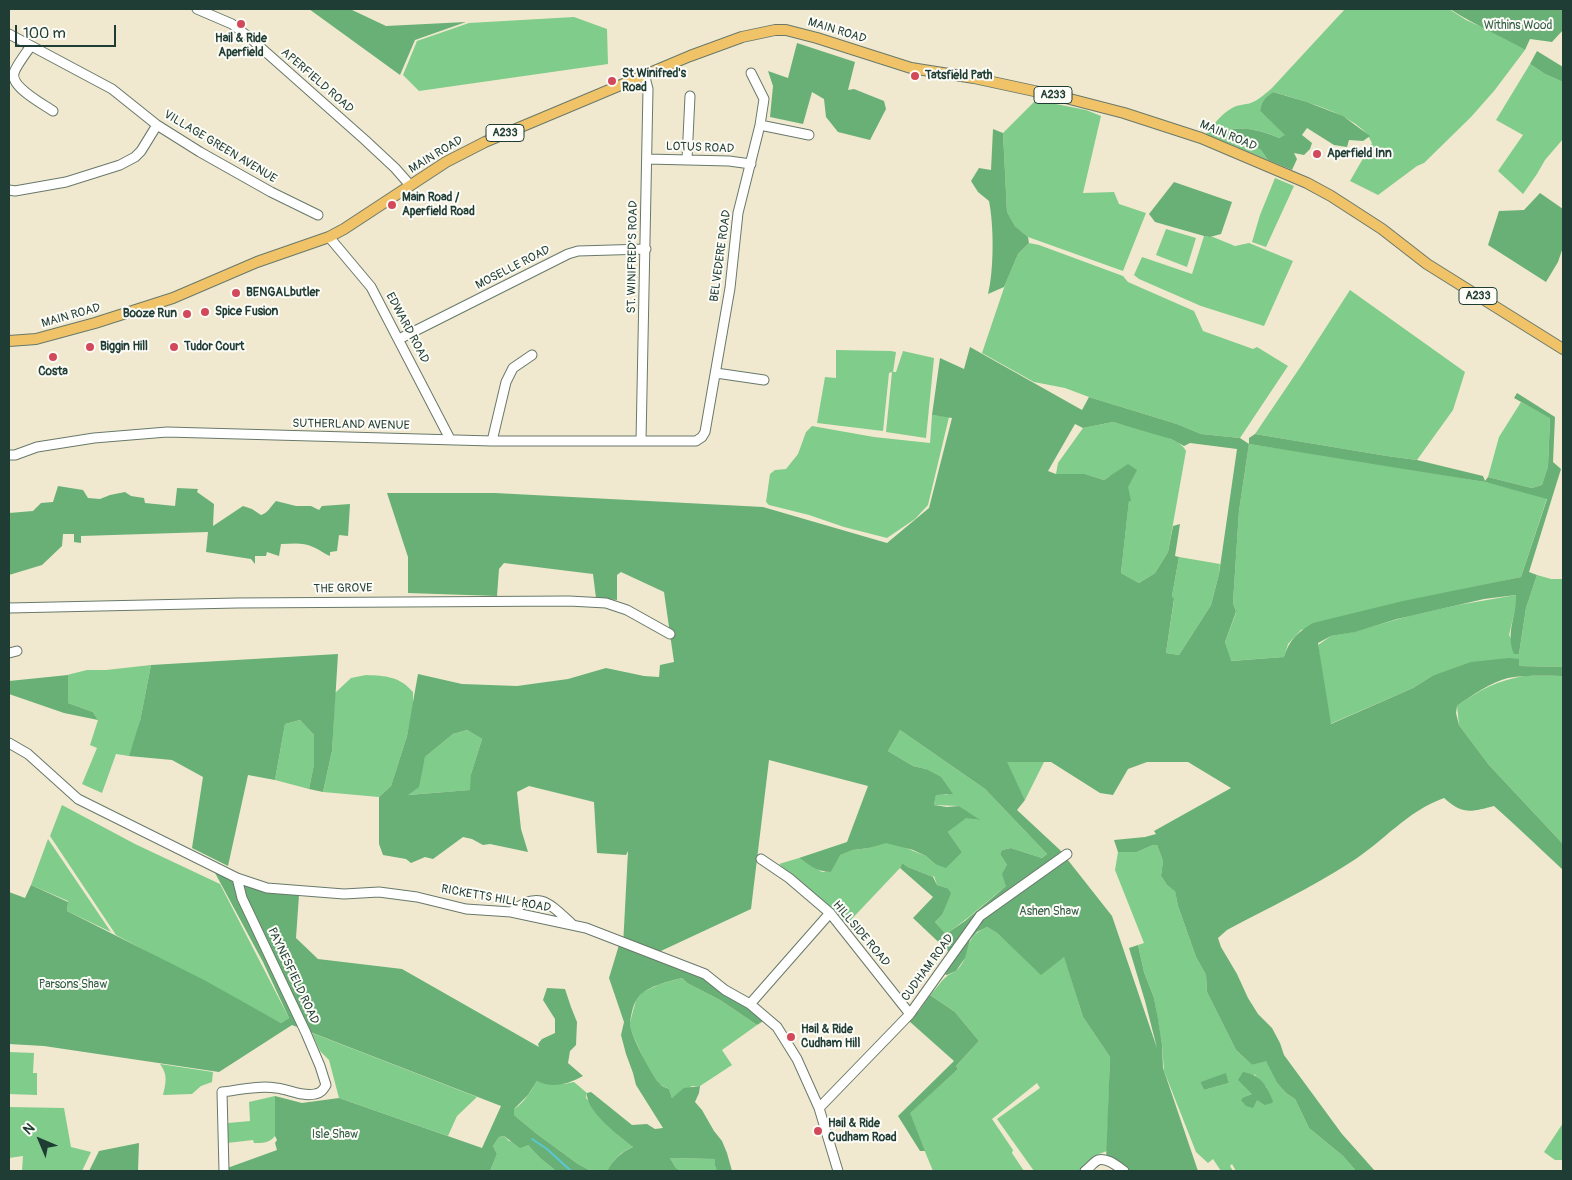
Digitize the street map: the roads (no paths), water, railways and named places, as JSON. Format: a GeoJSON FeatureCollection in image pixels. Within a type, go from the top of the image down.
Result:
{"type":"FeatureCollection","features":[{"type":"Feature","properties":{"kind":"main road","name":"MAIN ROAD"},"geometry":{"type":"LineString","coordinates":[[9,340],[36,339],[95,323],[173,298],[257,262],[329,237],[446,162],[485,142],[644,74],[742,38],[775,30],[786,30],[911,68],[1034,90],[1124,112],[1201,138],[1315,187],[1331,196],[1382,229],[1427,264],[1563,350]]}},
{"type":"Feature","properties":{"kind":"street","name":"APERFIELD ROAD"},"geometry":{"type":"LineString","coordinates":[[197,9],[232,24],[250,38],[365,140],[395,168],[410,186]]}},
{"type":"Feature","properties":{"kind":"street","name":"VILLAGE GREEN AVENUE"},"geometry":{"type":"LineString","coordinates":[[9,34],[112,89],[157,125],[200,152],[271,192],[318,215]]}},
{"type":"Feature","properties":{"kind":"street"},"geometry":{"type":"LineString","coordinates":[[31,46],[14,73],[14,80],[18,87],[52,111]]}},
{"type":"Feature","properties":{"kind":"street","name":"BELVEDERE ROAD"},"geometry":{"type":"LineString","coordinates":[[696,441],[705,432],[730,288],[738,213],[760,125],[764,99],[751,73]]}},
{"type":"Feature","properties":{"kind":"street","name":"ST. WINIFRED'S ROAD"},"geometry":{"type":"LineString","coordinates":[[641,441],[648,89],[644,74]]}},
{"type":"Feature","properties":{"kind":"street"},"geometry":{"type":"LineString","coordinates":[[687,159],[690,96]]}},
{"type":"Feature","properties":{"kind":"street"},"geometry":{"type":"LineString","coordinates":[[9,190],[15,191],[66,182],[120,165],[135,157],[141,151],[157,125]]}},
{"type":"Feature","properties":{"kind":"street"},"geometry":{"type":"LineString","coordinates":[[760,125],[809,135]]}},
{"type":"Feature","properties":{"kind":"street","name":"LOTUS ROAD"},"geometry":{"type":"LineString","coordinates":[[647,159],[687,159],[751,164]]}},
{"type":"Feature","properties":{"kind":"street","name":"EDWARD ROAD"},"geometry":{"type":"LineString","coordinates":[[329,237],[371,287],[450,439]]}},
{"type":"Feature","properties":{"kind":"street","name":"MOSELLE ROAD"},"geometry":{"type":"LineString","coordinates":[[399,339],[568,254],[578,251],[646,250]]}},
{"type":"Feature","properties":{"kind":"street"},"geometry":{"type":"LineString","coordinates":[[492,441],[506,382],[513,368],[532,356]]}},
{"type":"Feature","properties":{"kind":"street"},"geometry":{"type":"LineString","coordinates":[[716,373],[764,380]]}},
{"type":"Feature","properties":{"kind":"street","name":"SUTHERLAND AVENUE"},"geometry":{"type":"LineString","coordinates":[[9,455],[37,447],[94,438],[167,432],[492,441],[696,441]]}},
{"type":"Feature","properties":{"kind":"street","name":"THE GROVE"},"geometry":{"type":"LineString","coordinates":[[9,608],[245,603],[569,601],[606,603],[627,610],[670,634]]}},
{"type":"Feature","properties":{"kind":"street","name":"RICKETTS HILL ROAD"},"geometry":{"type":"LineString","coordinates":[[9,743],[28,754],[78,799],[237,878],[267,888],[344,894],[379,892],[417,897],[466,908],[511,912],[586,928],[705,974],[725,990],[750,1004],[776,1027],[782,1035],[797,1059],[819,1108],[838,1171]]}},
{"type":"Feature","properties":{"kind":"street","name":"CUDHAM ROAD"},"geometry":{"type":"LineString","coordinates":[[819,1108],[910,1014],[980,916],[1067,854]]}},
{"type":"Feature","properties":{"kind":"street","name":"HILLSIDE ROAD"},"geometry":{"type":"LineString","coordinates":[[761,859],[789,878],[830,913],[910,1014]]}},
{"type":"Feature","properties":{"kind":"street","name":"PAYNESFIELD ROAD"},"geometry":{"type":"LineString","coordinates":[[224,1171],[222,1092],[271,1088],[314,1094],[322,1092],[326,1085],[306,1034],[242,898],[237,878]]}},
{"type":"Feature","properties":{"kind":"street"},"geometry":{"type":"LineString","coordinates":[[511,912],[523,902],[535,900],[551,904],[573,926]]}},
{"type":"Feature","properties":{"kind":"street"},"geometry":{"type":"LineString","coordinates":[[750,1004],[830,913]]}},
{"type":"Feature","properties":{"kind":"street"},"geometry":{"type":"LineString","coordinates":[[1085,1171],[1098,1160],[1104,1160],[1116,1165],[1124,1171]]}},
{"type":"Feature","properties":{"kind":"waterway"},"geometry":{"type":"LineString","coordinates":[[532,1139],[547,1149],[571,1171]]}},
{"type":"Feature","properties":{"kind":"place","name":"Hail & Ride Aperfield"},"geometry":{"type":"Point","coordinates":[241,24]}},
{"type":"Feature","properties":{"kind":"place","name":"Tatsfield Path"},"geometry":{"type":"Point","coordinates":[915,76]}},
{"type":"Feature","properties":{"kind":"place","name":"St Winifred's Road"},"geometry":{"type":"Point","coordinates":[612,81]}},
{"type":"Feature","properties":{"kind":"place","name":"Aperfield Inn"},"geometry":{"type":"Point","coordinates":[1317,154]}},
{"type":"Feature","properties":{"kind":"place","name":"Main Road / Aperfield Road"},"geometry":{"type":"Point","coordinates":[392,205]}},
{"type":"Feature","properties":{"kind":"place","name":"BENGALbutler"},"geometry":{"type":"Point","coordinates":[236,293]}},
{"type":"Feature","properties":{"kind":"place","name":"Spice Fusion"},"geometry":{"type":"Point","coordinates":[205,312]}},
{"type":"Feature","properties":{"kind":"place","name":"Booze Run"},"geometry":{"type":"Point","coordinates":[187,314]}},
{"type":"Feature","properties":{"kind":"place","name":"Biggin Hill"},"geometry":{"type":"Point","coordinates":[90,347]}},
{"type":"Feature","properties":{"kind":"place","name":"Tudor Court"},"geometry":{"type":"Point","coordinates":[174,347]}},
{"type":"Feature","properties":{"kind":"place","name":"Costa"},"geometry":{"type":"Point","coordinates":[53,357]}},
{"type":"Feature","properties":{"kind":"place","name":"Hail & Ride Cudham Hill"},"geometry":{"type":"Point","coordinates":[791,1037]}},
{"type":"Feature","properties":{"kind":"place","name":"Hail & Ride Cudham Road"},"geometry":{"type":"Point","coordinates":[818,1131]}},
{"type":"Feature","properties":{"kind":"park label","name":"Withins Wood"},"geometry":{"type":"Point","coordinates":[1518,26]}},
{"type":"Feature","properties":{"kind":"park label","name":"Ashen Shaw"},"geometry":{"type":"Point","coordinates":[1049,912]}},
{"type":"Feature","properties":{"kind":"park label","name":"Parsons Shaw"},"geometry":{"type":"Point","coordinates":[73,985]}},
{"type":"Feature","properties":{"kind":"park label","name":"Isle Shaw"},"geometry":{"type":"Point","coordinates":[335,1135]}}]}
